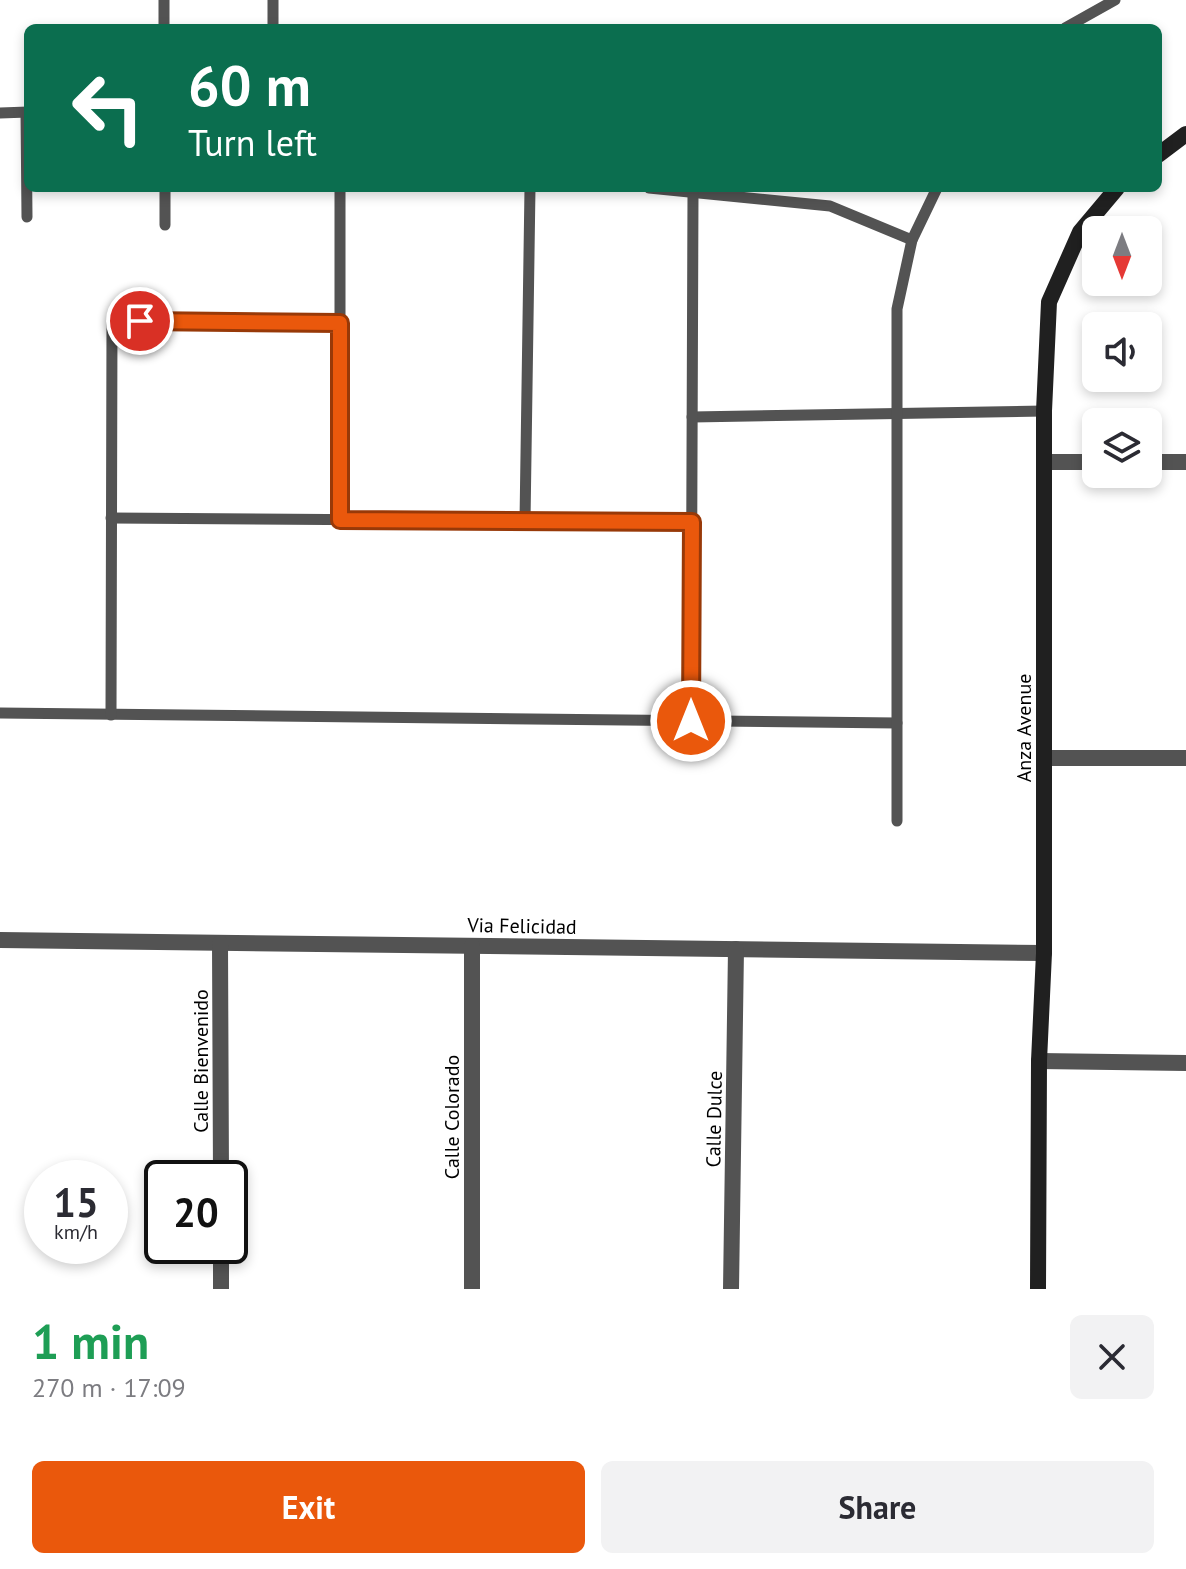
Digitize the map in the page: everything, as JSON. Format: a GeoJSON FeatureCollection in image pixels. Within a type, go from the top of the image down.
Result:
{"type":"FeatureCollection","features":[{"type":"Feature","properties":{"kind":"street"},"geometry":{"type":"LineString","coordinates":[[1162,152],[1186,134]]}},
{"type":"Feature","properties":{"kind":"street","name":"Anza Avenue"},"geometry":{"type":"LineString","coordinates":[[1038,1289],[1039,1061],[1044,953],[1044,411],[1049,302],[1080,232],[1114,192]]}},
{"type":"Feature","properties":{"kind":"street"},"geometry":{"type":"LineString","coordinates":[[1044,462],[1082,462]]}},
{"type":"Feature","properties":{"kind":"street"},"geometry":{"type":"LineString","coordinates":[[1162,462],[1186,462]]}},
{"type":"Feature","properties":{"kind":"street"},"geometry":{"type":"LineString","coordinates":[[1044,758],[1186,758]]}},
{"type":"Feature","properties":{"kind":"street","name":"Via Felicidad"},"geometry":{"type":"LineString","coordinates":[[0,940],[1044,953]]}},
{"type":"Feature","properties":{"kind":"street","name":"Calle Bienvenido"},"geometry":{"type":"LineString","coordinates":[[220,943],[221,1160]]}},
{"type":"Feature","properties":{"kind":"street","name":"Calle Colorado"},"geometry":{"type":"LineString","coordinates":[[472,946],[472,1289]]}},
{"type":"Feature","properties":{"kind":"street","name":"Calle Dulce"},"geometry":{"type":"LineString","coordinates":[[731,1289],[736,949]]}},
{"type":"Feature","properties":{"kind":"street"},"geometry":{"type":"LineString","coordinates":[[1039,1061],[1186,1063]]}},
{"type":"Feature","properties":{"kind":"street"},"geometry":{"type":"LineString","coordinates":[[221,1264],[221,1289]]}},
{"type":"Feature","properties":{"kind":"lane"},"geometry":{"type":"LineString","coordinates":[[164,0],[164,24]]}},
{"type":"Feature","properties":{"kind":"lane"},"geometry":{"type":"LineString","coordinates":[[273,0],[273,24]]}},
{"type":"Feature","properties":{"kind":"lane"},"geometry":{"type":"LineString","coordinates":[[1072,24],[1115,0]]}},
{"type":"Feature","properties":{"kind":"lane"},"geometry":{"type":"LineString","coordinates":[[0,113],[24,112]]}},
{"type":"Feature","properties":{"kind":"lane"},"geometry":{"type":"LineString","coordinates":[[27,192],[27,217]]}},
{"type":"Feature","properties":{"kind":"lane"},"geometry":{"type":"LineString","coordinates":[[165,192],[165,225]]}},
{"type":"Feature","properties":{"kind":"lane"},"geometry":{"type":"LineString","coordinates":[[340,192],[340,520]]}},
{"type":"Feature","properties":{"kind":"lane"},"geometry":{"type":"LineString","coordinates":[[525,521],[530,192]]}},
{"type":"Feature","properties":{"kind":"lane"},"geometry":{"type":"LineString","coordinates":[[684,192],[830,206],[912,240]]}},
{"type":"Feature","properties":{"kind":"lane"},"geometry":{"type":"LineString","coordinates":[[897,821],[897,309],[912,240],[935,192]]}},
{"type":"Feature","properties":{"kind":"lane"},"geometry":{"type":"LineString","coordinates":[[691,721],[693,193]]}},
{"type":"Feature","properties":{"kind":"lane"},"geometry":{"type":"LineString","coordinates":[[111,715],[112,321],[340,323]]}},
{"type":"Feature","properties":{"kind":"lane"},"geometry":{"type":"LineString","coordinates":[[692,417],[1044,411]]}},
{"type":"Feature","properties":{"kind":"lane"},"geometry":{"type":"LineString","coordinates":[[111,518],[692,522]]}},
{"type":"Feature","properties":{"kind":"lane"},"geometry":{"type":"LineString","coordinates":[[0,713],[897,723]]}},
{"type":"Feature","properties":{"kind":"route"},"geometry":{"type":"LineString","coordinates":[[140,321],[340,323],[340,520],[692,522],[691,721]]}}]}
